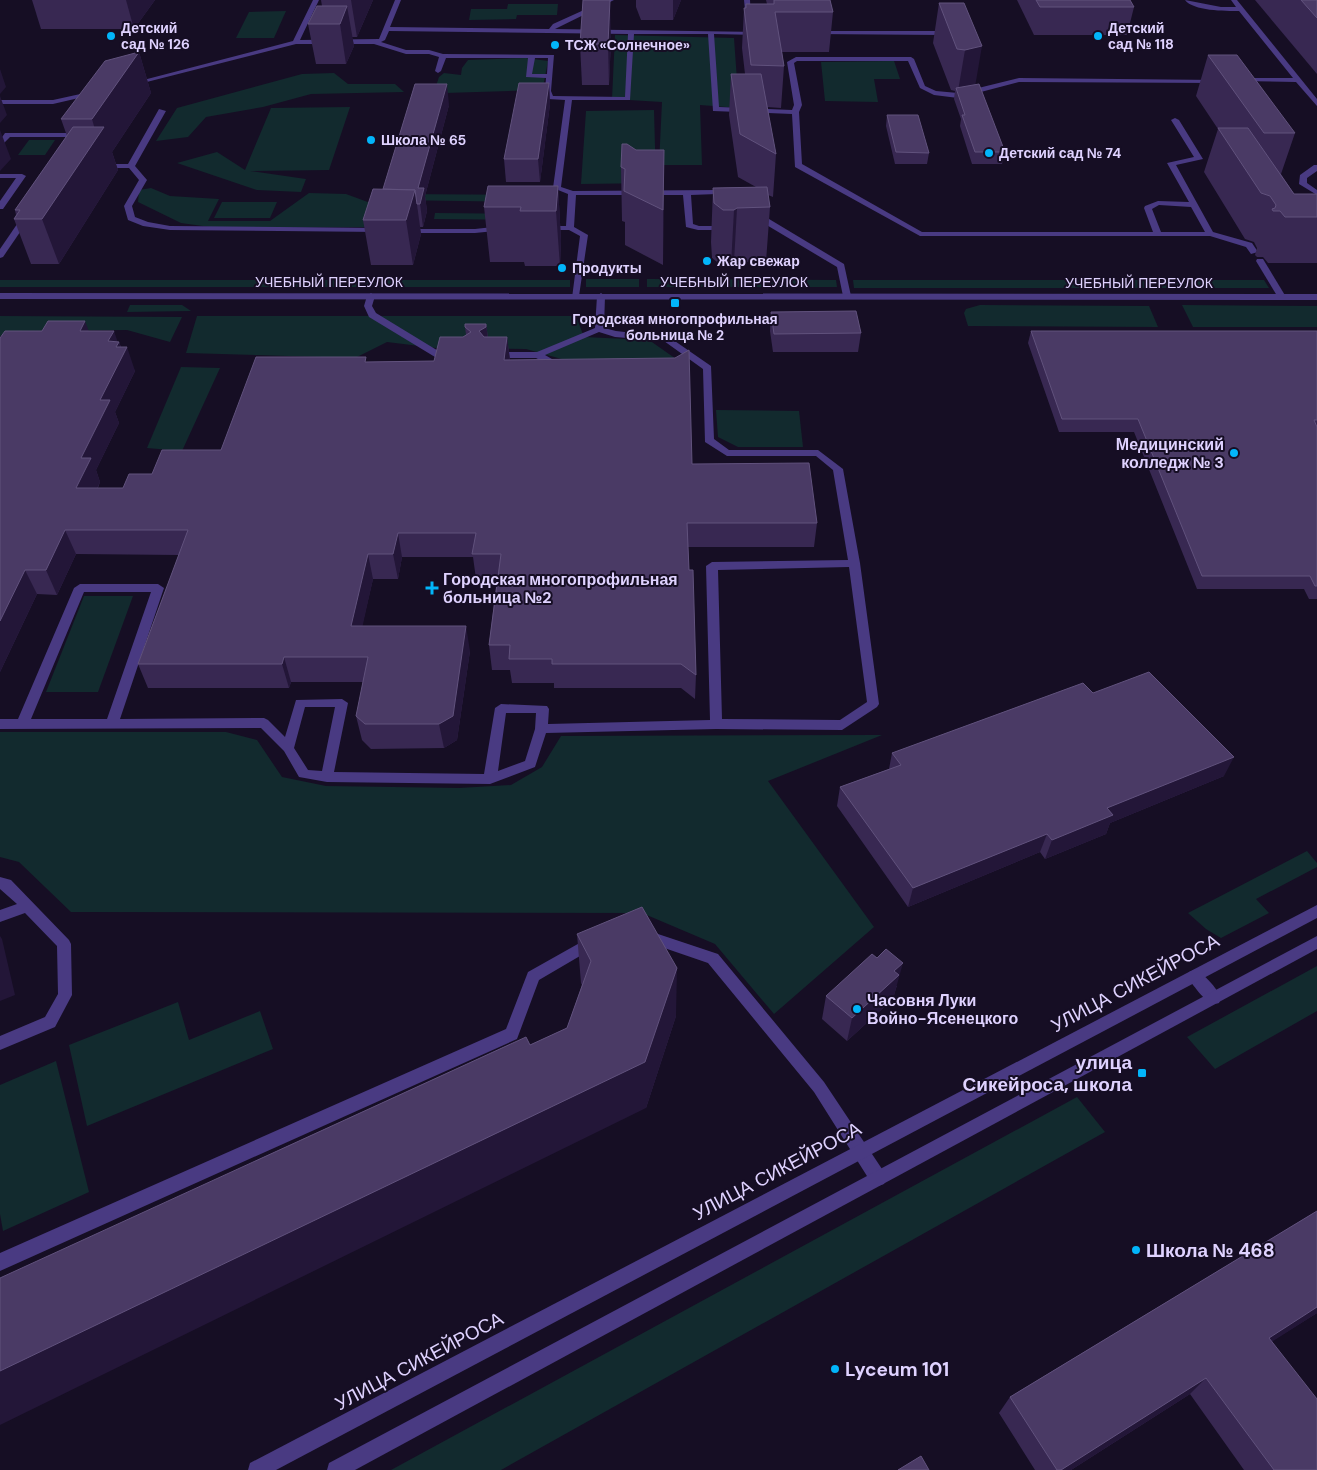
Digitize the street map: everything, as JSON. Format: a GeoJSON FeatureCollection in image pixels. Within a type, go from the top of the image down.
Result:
{"type":"FeatureCollection","features":[{"type":"Feature","properties":{"kind":"street"},"geometry":{"type":"LineString","coordinates":[[296,42],[316,0]]}},
{"type":"Feature","properties":{"kind":"street"},"geometry":{"type":"LineString","coordinates":[[124,85],[296,42],[374,42],[382,40],[388,30],[398,0]]}},
{"type":"Feature","properties":{"kind":"street"},"geometry":{"type":"LineString","coordinates":[[551,30],[555,25],[611,0]]}},
{"type":"Feature","properties":{"kind":"street"},"geometry":{"type":"LineString","coordinates":[[747,0],[749,33]]}},
{"type":"Feature","properties":{"kind":"street"},"geometry":{"type":"LineString","coordinates":[[1188,0],[1191,4],[1221,9],[1242,9]]}},
{"type":"Feature","properties":{"kind":"street"},"geometry":{"type":"LineString","coordinates":[[1234,0],[1317,104]]}},
{"type":"Feature","properties":{"kind":"street"},"geometry":{"type":"LineString","coordinates":[[388,30],[766,33]]}},
{"type":"Feature","properties":{"kind":"street"},"geometry":{"type":"LineString","coordinates":[[374,42],[406,52],[429,52],[443,56],[552,56],[548,91],[550,98],[628,99],[631,31]]}},
{"type":"Feature","properties":{"kind":"street"},"geometry":{"type":"LineString","coordinates":[[711,32],[716,109],[795,112]]}},
{"type":"Feature","properties":{"kind":"street"},"geometry":{"type":"LineString","coordinates":[[804,33],[943,33]]}},
{"type":"Feature","properties":{"kind":"street"},"geometry":{"type":"LineString","coordinates":[[438,71],[443,56]]}},
{"type":"Feature","properties":{"kind":"street"},"geometry":{"type":"LineString","coordinates":[[532,56],[528,76],[550,76]]}},
{"type":"Feature","properties":{"kind":"street"},"geometry":{"type":"LineString","coordinates":[[1254,252],[1248,245],[1210,234],[920,234],[798,165],[795,112],[798,105],[790,62],[796,59],[911,59],[922,87],[938,94],[950,95],[980,93],[1003,83],[1018,80],[1298,80]]}},
{"type":"Feature","properties":{"kind":"street"},"geometry":{"type":"LineString","coordinates":[[0,102],[53,102],[106,90]]}},
{"type":"Feature","properties":{"kind":"street"},"geometry":{"type":"LineString","coordinates":[[84,95],[86,103]]}},
{"type":"Feature","properties":{"kind":"street"},"geometry":{"type":"LineString","coordinates":[[570,99],[557,188],[572,193],[719,192],[736,203]]}},
{"type":"Feature","properties":{"kind":"street"},"geometry":{"type":"LineString","coordinates":[[131,166],[162,111]]}},
{"type":"Feature","properties":{"kind":"street"},"geometry":{"type":"LineString","coordinates":[[1175,120],[1199,159],[1171,163],[1210,234]]}},
{"type":"Feature","properties":{"kind":"street"},"geometry":{"type":"LineString","coordinates":[[0,145],[8,135],[70,135]]}},
{"type":"Feature","properties":{"kind":"street"},"geometry":{"type":"LineString","coordinates":[[92,166],[131,166],[143,180],[128,206],[131,218],[146,224],[170,228],[389,230]]}},
{"type":"Feature","properties":{"kind":"street"},"geometry":{"type":"LineString","coordinates":[[1317,167],[1302,177],[1303,184],[1317,193]]}},
{"type":"Feature","properties":{"kind":"street"},"geometry":{"type":"LineString","coordinates":[[0,176],[22,176],[1,205]]}},
{"type":"Feature","properties":{"kind":"street"},"geometry":{"type":"LineString","coordinates":[[687,192],[689,225],[698,228],[738,228]]}},
{"type":"Feature","properties":{"kind":"street"},"geometry":{"type":"LineString","coordinates":[[570,228],[572,193]]}},
{"type":"Feature","properties":{"kind":"street"},"geometry":{"type":"LineString","coordinates":[[1158,234],[1148,208],[1158,203],[1194,205]]}},
{"type":"Feature","properties":{"kind":"street"},"geometry":{"type":"LineString","coordinates":[[0,255],[34,206]]}},
{"type":"Feature","properties":{"kind":"street"},"geometry":{"type":"LineString","coordinates":[[752,213],[841,266],[847,296]]}},
{"type":"Feature","properties":{"kind":"street"},"geometry":{"type":"LineString","coordinates":[[398,230],[475,231],[512,228]]}},
{"type":"Feature","properties":{"kind":"street"},"geometry":{"type":"LineString","coordinates":[[532,228],[570,228],[584,235],[576,296]]}},
{"type":"Feature","properties":{"kind":"street"},"geometry":{"type":"LineString","coordinates":[[757,228],[777,228]]}},
{"type":"Feature","properties":{"kind":"street"},"geometry":{"type":"LineString","coordinates":[[1260,261],[1282,297]]}},
{"type":"Feature","properties":{"kind":"street","name":"УЧЕБНЫЙ ПЕРЕУЛОК"},"geometry":{"type":"LineString","coordinates":[[0,296],[1317,297]]}},
{"type":"Feature","properties":{"kind":"street"},"geometry":{"type":"LineString","coordinates":[[371,296],[368,306],[372,315],[438,355],[466,355]]}},
{"type":"Feature","properties":{"kind":"street"},"geometry":{"type":"LineString","coordinates":[[599,329],[601,296]]}},
{"type":"Feature","properties":{"kind":"street"},"geometry":{"type":"LineString","coordinates":[[488,355],[538,355],[599,329],[615,334],[666,339],[708,368]]}},
{"type":"Feature","properties":{"kind":"street"},"geometry":{"type":"LineString","coordinates":[[538,355],[564,370],[574,370]]}},
{"type":"Feature","properties":{"kind":"street"},"geometry":{"type":"LineString","coordinates":[[688,368],[708,368]]}},
{"type":"Feature","properties":{"kind":"street"},"geometry":{"type":"LineString","coordinates":[[542,729],[716,724],[842,725],[873,704],[854,563],[838,469],[818,453],[727,453],[709,440],[708,368]]}},
{"type":"Feature","properties":{"kind":"street"},"geometry":{"type":"LineString","coordinates":[[716,724],[712,566],[854,563]]}},
{"type":"Feature","properties":{"kind":"street"},"geometry":{"type":"LineString","coordinates":[[22,725],[80,588],[158,588],[112,723]]}},
{"type":"Feature","properties":{"kind":"street"},"geometry":{"type":"LineString","coordinates":[[288,748],[300,703],[342,703],[327,777]]}},
{"type":"Feature","properties":{"kind":"street"},"geometry":{"type":"LineString","coordinates":[[0,724],[264,723],[288,748],[304,774],[327,777],[490,779],[530,764],[542,729],[544,709],[501,708],[490,779]]}},
{"type":"Feature","properties":{"kind":"street"},"geometry":{"type":"LineString","coordinates":[[0,883],[6,884],[64,944],[65,994],[50,1022],[0,1043]]}},
{"type":"Feature","properties":{"kind":"street"},"geometry":{"type":"LineString","coordinates":[[0,916],[28,906]]}},
{"type":"Feature","properties":{"kind":"street","name":"УЛИЦА СИКЕЙРОСА"},"geometry":{"type":"LineString","coordinates":[[257,1470],[1317,911]]}},
{"type":"Feature","properties":{"kind":"street"},"geometry":{"type":"LineString","coordinates":[[631,935],[639,933],[713,958],[819,1087],[878,1178]]}},
{"type":"Feature","properties":{"kind":"street"},"geometry":{"type":"LineString","coordinates":[[0,1262],[512,1034],[533,976],[588,943],[605,940]]}},
{"type":"Feature","properties":{"kind":"street"},"geometry":{"type":"LineString","coordinates":[[336,1470],[1317,942]]}},
{"type":"Feature","properties":{"kind":"street"},"geometry":{"type":"LineString","coordinates":[[1194,976],[1214,998]]}},
{"type":"Feature","properties":{"kind":"green space"},"geometry":{"type":"Polygon","coordinates":[[[508,4],[558,4],[557,15],[517,15],[516,19],[469,20],[471,9],[507,9],[508,4]]]}},
{"type":"Feature","properties":{"kind":"green space"},"geometry":{"type":"Polygon","coordinates":[[[286,11],[274,38],[236,38],[249,12],[286,11]]]}},
{"type":"Feature","properties":{"kind":"green space"},"geometry":{"type":"Polygon","coordinates":[[[615,35],[734,38],[739,108],[700,105],[702,165],[659,165],[662,102],[612,99],[615,35]]]}},
{"type":"Feature","properties":{"kind":"green space"},"geometry":{"type":"Polygon","coordinates":[[[526,58],[548,61],[541,90],[445,93],[435,89],[439,77],[444,73],[461,75],[462,68],[468,60],[526,58]]]}},
{"type":"Feature","properties":{"kind":"green space"},"geometry":{"type":"Polygon","coordinates":[[[894,61],[900,79],[874,79],[878,102],[825,101],[821,62],[894,61]]]}},
{"type":"Feature","properties":{"kind":"green space"},"geometry":{"type":"Polygon","coordinates":[[[334,73],[348,84],[395,84],[404,92],[311,94],[263,107],[206,117],[188,137],[156,141],[177,108],[302,74],[334,73]]]}},
{"type":"Feature","properties":{"kind":"green space"},"geometry":{"type":"Polygon","coordinates":[[[350,107],[329,170],[250,171],[306,179],[301,192],[257,190],[177,163],[217,152],[245,170],[271,108],[350,107]]]}},
{"type":"Feature","properties":{"kind":"green space"},"geometry":{"type":"Polygon","coordinates":[[[654,110],[656,183],[581,184],[586,111],[654,110]]]}},
{"type":"Feature","properties":{"kind":"green space"},"geometry":{"type":"Polygon","coordinates":[[[29,140],[55,140],[45,155],[18,155],[29,140]]]}},
{"type":"Feature","properties":{"kind":"green space"},"geometry":{"type":"Polygon","coordinates":[[[151,188],[170,196],[219,199],[208,221],[270,221],[309,193],[346,194],[384,208],[380,227],[217,228],[181,223],[138,202],[139,190],[151,188]]]}},
{"type":"Feature","properties":{"kind":"green space"},"geometry":{"type":"Polygon","coordinates":[[[394,194],[544,195],[545,220],[434,219],[435,213],[527,214],[528,202],[393,200],[394,194]]]}},
{"type":"Feature","properties":{"kind":"green space"},"geometry":{"type":"Polygon","coordinates":[[[222,202],[277,202],[270,218],[214,218],[222,202]]]}},
{"type":"Feature","properties":{"kind":"green space"},"geometry":{"type":"Polygon","coordinates":[[[586,279],[639,279],[639,287],[586,287],[586,279]]]}},
{"type":"Feature","properties":{"kind":"green space"},"geometry":{"type":"Polygon","coordinates":[[[647,279],[836,280],[837,287],[647,287],[647,279]]]}},
{"type":"Feature","properties":{"kind":"green space"},"geometry":{"type":"Polygon","coordinates":[[[0,280],[570,280],[570,287],[0,287],[0,280]]]}},
{"type":"Feature","properties":{"kind":"green space"},"geometry":{"type":"Polygon","coordinates":[[[853,280],[1264,280],[1269,288],[854,288],[853,280]]]}},
{"type":"Feature","properties":{"kind":"green space"},"geometry":{"type":"Polygon","coordinates":[[[130,305],[182,305],[191,311],[127,312],[130,305]]]}},
{"type":"Feature","properties":{"kind":"green space"},"geometry":{"type":"Polygon","coordinates":[[[980,305],[1149,306],[1158,327],[968,326],[964,313],[966,309],[980,305]]]}},
{"type":"Feature","properties":{"kind":"green space"},"geometry":{"type":"Polygon","coordinates":[[[1182,305],[1317,306],[1317,327],[1193,327],[1182,305]]]}},
{"type":"Feature","properties":{"kind":"green space"},"geometry":{"type":"Polygon","coordinates":[[[0,316],[182,317],[170,342],[127,330],[22,331],[0,336],[0,316]]]}},
{"type":"Feature","properties":{"kind":"green space"},"geometry":{"type":"Polygon","coordinates":[[[197,316],[576,316],[584,337],[649,340],[679,361],[565,360],[526,349],[436,348],[387,342],[355,358],[186,353],[197,316]]]}},
{"type":"Feature","properties":{"kind":"green space"},"geometry":{"type":"Polygon","coordinates":[[[181,367],[220,368],[182,451],[147,448],[181,367]]]}},
{"type":"Feature","properties":{"kind":"green space"},"geometry":{"type":"Polygon","coordinates":[[[716,410],[799,411],[803,447],[738,447],[718,437],[716,410]]]}},
{"type":"Feature","properties":{"kind":"green space"},"geometry":{"type":"Polygon","coordinates":[[[84,596],[133,596],[98,692],[46,692],[84,596]]]}},
{"type":"Feature","properties":{"kind":"green space"},"geometry":{"type":"Polygon","coordinates":[[[0,732],[226,732],[257,740],[282,777],[326,786],[459,788],[511,785],[542,767],[561,736],[882,735],[768,781],[874,927],[774,1014],[715,944],[642,913],[71,912],[19,862],[0,857],[0,732]]]}},
{"type":"Feature","properties":{"kind":"green space"},"geometry":{"type":"Polygon","coordinates":[[[1307,851],[1317,863],[1317,867],[1256,899],[1269,913],[1221,938],[1206,929],[1188,913],[1307,851]]]}},
{"type":"Feature","properties":{"kind":"green space"},"geometry":{"type":"Polygon","coordinates":[[[1317,966],[1317,1011],[1215,1069],[1187,1037],[1317,966]]]}},
{"type":"Feature","properties":{"kind":"green space"},"geometry":{"type":"Polygon","coordinates":[[[178,1002],[189,1040],[260,1011],[273,1049],[87,1126],[69,1045],[178,1002]]]}},
{"type":"Feature","properties":{"kind":"green space"},"geometry":{"type":"Polygon","coordinates":[[[56,1061],[89,1192],[3,1231],[0,1214],[0,1085],[56,1061]]]}},
{"type":"Feature","properties":{"kind":"green space"},"geometry":{"type":"Polygon","coordinates":[[[1077,1097],[1105,1132],[501,1470],[391,1470],[1077,1097]]]}},
{"type":"Feature","properties":{"kind":"building"},"geometry":{"type":"Polygon","coordinates":[[[583,0],[610,0],[608,44],[580,44],[583,0]]]}},
{"type":"Feature","properties":{"kind":"building"},"geometry":{"type":"Polygon","coordinates":[[[774,0],[830,0],[833,12],[775,12],[784,66],[751,65],[744,8],[746,8],[746,4],[774,4],[774,0]]]}},
{"type":"Feature","properties":{"kind":"building"},"geometry":{"type":"Polygon","coordinates":[[[1036,0],[1130,0],[1134,7],[1040,7],[1036,0]]]}},
{"type":"Feature","properties":{"kind":"building"},"geometry":{"type":"Polygon","coordinates":[[[1301,0],[1317,0],[1317,18],[1301,0]]]}},
{"type":"Feature","properties":{"kind":"building"},"geometry":{"type":"Polygon","coordinates":[[[939,3],[964,3],[982,46],[965,50],[957,49],[939,3]]]}},
{"type":"Feature","properties":{"kind":"building"},"geometry":{"type":"Polygon","coordinates":[[[317,6],[347,6],[340,24],[308,24],[317,6]]]}},
{"type":"Feature","properties":{"kind":"building"},"geometry":{"type":"Polygon","coordinates":[[[139,52],[92,119],[61,119],[105,61],[139,52]]]}},
{"type":"Feature","properties":{"kind":"building"},"geometry":{"type":"Polygon","coordinates":[[[1208,55],[1237,55],[1295,133],[1264,133],[1208,55]]]}},
{"type":"Feature","properties":{"kind":"building"},"geometry":{"type":"Polygon","coordinates":[[[731,74],[761,74],[776,154],[740,134],[731,74]]]}},
{"type":"Feature","properties":{"kind":"building"},"geometry":{"type":"Polygon","coordinates":[[[519,83],[549,83],[538,159],[504,159],[519,83]]]}},
{"type":"Feature","properties":{"kind":"building"},"geometry":{"type":"Polygon","coordinates":[[[415,84],[447,84],[418,188],[424,188],[420,204],[417,204],[415,190],[383,189],[415,84]]]}},
{"type":"Feature","properties":{"kind":"building"},"geometry":{"type":"Polygon","coordinates":[[[979,84],[1005,152],[975,152],[962,115],[965,115],[956,88],[979,84]]]}},
{"type":"Feature","properties":{"kind":"building"},"geometry":{"type":"Polygon","coordinates":[[[887,115],[918,115],[929,153],[896,152],[887,115]]]}},
{"type":"Feature","properties":{"kind":"building"},"geometry":{"type":"Polygon","coordinates":[[[73,127],[104,127],[42,219],[14,219],[20,210],[15,210],[73,127]]]}},
{"type":"Feature","properties":{"kind":"building"},"geometry":{"type":"Polygon","coordinates":[[[1218,128],[1248,128],[1294,194],[1317,194],[1317,217],[1285,217],[1280,211],[1273,211],[1272,209],[1276,205],[1270,196],[1261,193],[1218,128]]]}},
{"type":"Feature","properties":{"kind":"building"},"geometry":{"type":"Polygon","coordinates":[[[622,144],[627,144],[636,150],[664,150],[663,210],[624,191],[625,169],[621,167],[622,144]]]}},
{"type":"Feature","properties":{"kind":"building"},"geometry":{"type":"Polygon","coordinates":[[[488,186],[558,186],[556,211],[520,211],[521,207],[484,207],[488,186]]]}},
{"type":"Feature","properties":{"kind":"building"},"geometry":{"type":"Polygon","coordinates":[[[767,187],[770,207],[723,210],[714,203],[713,188],[767,187]]]}},
{"type":"Feature","properties":{"kind":"building"},"geometry":{"type":"Polygon","coordinates":[[[373,189],[415,190],[406,220],[363,220],[373,189]]]}},
{"type":"Feature","properties":{"kind":"building"},"geometry":{"type":"Polygon","coordinates":[[[856,311],[861,333],[774,334],[771,312],[856,311]]]}},
{"type":"Feature","properties":{"kind":"building"},"geometry":{"type":"Polygon","coordinates":[[[48,321],[85,321],[80,331],[114,331],[108,341],[119,342],[116,347],[127,347],[100,400],[110,400],[81,458],[91,458],[76,488],[123,488],[129,474],[152,474],[162,450],[221,450],[256,357],[366,357],[365,362],[434,361],[440,337],[463,337],[471,332],[465,327],[465,324],[486,324],[486,327],[479,331],[484,337],[507,337],[504,360],[675,358],[689,350],[692,464],[809,463],[817,523],[687,523],[689,570],[693,570],[696,675],[681,664],[552,664],[552,659],[509,659],[510,645],[489,645],[501,554],[472,554],[476,533],[398,533],[393,554],[368,554],[351,626],[466,626],[453,716],[439,724],[365,724],[356,716],[368,657],[284,657],[282,664],[138,664],[188,530],[65,530],[46,570],[25,570],[0,621],[0,338],[5,331],[42,331],[48,321]]]}},
{"type":"Feature","properties":{"kind":"building","name":"Медицинский колледж № 3"},"geometry":{"type":"Polygon","coordinates":[[[1031,331],[1317,331],[1317,420],[1314,420],[1317,427],[1317,586],[1315,586],[1310,576],[1202,576],[1138,419],[1062,419],[1031,331]]]}},
{"type":"Feature","properties":{"kind":"building"},"geometry":{"type":"Polygon","coordinates":[[[1149,672],[1234,757],[1107,808],[1113,815],[1052,840],[1047,834],[913,888],[840,787],[901,765],[892,753],[1083,683],[1093,693],[1149,672]]]}},
{"type":"Feature","properties":{"kind":"building"},"geometry":{"type":"Polygon","coordinates":[[[642,907],[677,968],[645,1062],[0,1371],[0,1278],[526,1037],[530,1045],[567,1028],[591,961],[577,934],[642,907]]]}},
{"type":"Feature","properties":{"kind":"building"},"geometry":{"type":"Polygon","coordinates":[[[886,949],[903,963],[894,971],[899,975],[852,1018],[826,996],[872,954],[877,958],[886,949]]]}},
{"type":"Feature","properties":{"kind":"building"},"geometry":{"type":"Polygon","coordinates":[[[1317,1211],[1317,1307],[1269,1338],[1317,1399],[1317,1470],[1274,1470],[1206,1378],[1061,1470],[1057,1470],[1010,1397],[1317,1211]]]}},
{"type":"Feature","properties":{"kind":"building"},"geometry":{"type":"Polygon","coordinates":[[[921,1456],[929,1470],[898,1470],[921,1456]]]}},
{"type":"Feature","properties":{"kind":"place","name":"Детский сад № 126"},"geometry":{"type":"Point","coordinates":[111,36]}},
{"type":"Feature","properties":{"kind":"place","name":"Детский сад № 118"},"geometry":{"type":"Point","coordinates":[1098,36]}},
{"type":"Feature","properties":{"kind":"place","name":"ТСЖ «Солнечное»"},"geometry":{"type":"Point","coordinates":[555,45]}},
{"type":"Feature","properties":{"kind":"place","name":"Школа № 65"},"geometry":{"type":"Point","coordinates":[371,140]}},
{"type":"Feature","properties":{"kind":"place","name":"Детский сад № 74"},"geometry":{"type":"Point","coordinates":[989,153]}},
{"type":"Feature","properties":{"kind":"place","name":"Жар свежар"},"geometry":{"type":"Point","coordinates":[707,261]}},
{"type":"Feature","properties":{"kind":"place","name":"Продукты"},"geometry":{"type":"Point","coordinates":[562,268]}},
{"type":"Feature","properties":{"kind":"place","name":"Городская многопрофильная больница № 2"},"geometry":{"type":"Point","coordinates":[675,303]}},
{"type":"Feature","properties":{"kind":"place","name":"Медицинский колледж № 3"},"geometry":{"type":"Point","coordinates":[1234,453]}},
{"type":"Feature","properties":{"kind":"place","name":"Городская многопрофильная больница №2"},"geometry":{"type":"Point","coordinates":[432,588]}},
{"type":"Feature","properties":{"kind":"place","name":"Часовня Луки Войно-Ясенецкого"},"geometry":{"type":"Point","coordinates":[857,1009]}},
{"type":"Feature","properties":{"kind":"place","name":"улица Сикейроса, школа"},"geometry":{"type":"Point","coordinates":[1142,1073]}},
{"type":"Feature","properties":{"kind":"place","name":"Школа № 468"},"geometry":{"type":"Point","coordinates":[1136,1250]}},
{"type":"Feature","properties":{"kind":"place","name":"Lyceum 101"},"geometry":{"type":"Point","coordinates":[835,1369]}}]}
